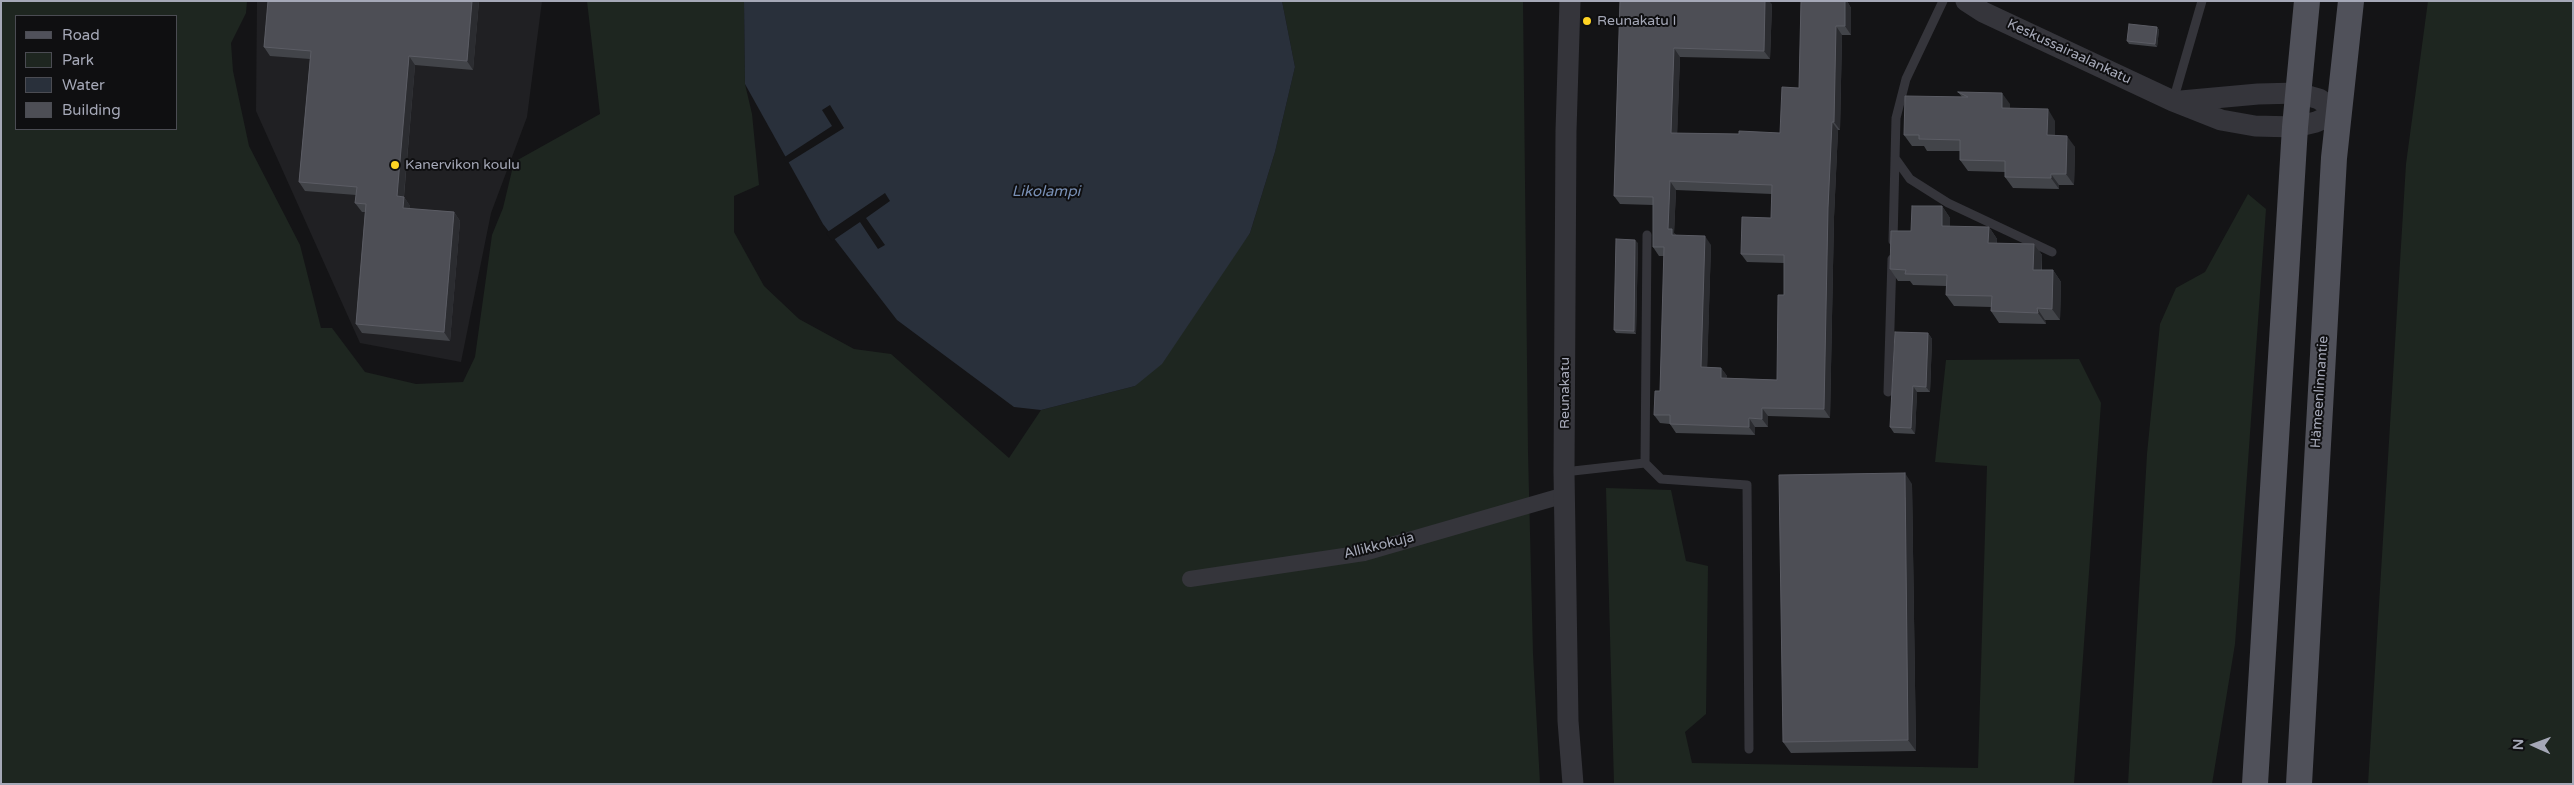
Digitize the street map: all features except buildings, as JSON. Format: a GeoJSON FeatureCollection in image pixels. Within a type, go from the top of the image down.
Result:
{"type":"FeatureCollection","features":[{"type":"Feature","properties":{"kind":"main road"},"geometry":{"type":"LineString","coordinates":[[2255,784],[2298,93],[2307,1]]}},
{"type":"Feature","properties":{"kind":"main road","name":"Hämeenlinnantie"},"geometry":{"type":"LineString","coordinates":[[2299,784],[2315,473],[2338,112],[2351,1]]}},
{"type":"Feature","properties":{"kind":"street","name":"Reunakatu"},"geometry":{"type":"LineString","coordinates":[[1570,1],[1566,131],[1564,472],[1568,721],[1573,784]]}},
{"type":"Feature","properties":{"kind":"street","name":"Keskussairaalankatu"},"geometry":{"type":"LineString","coordinates":[[1966,1],[1983,12],[2173,101],[2221,120],[2255,126],[2296,127],[2316,122],[2338,112],[2320,99],[2298,93],[2258,94],[2173,101]]}},
{"type":"Feature","properties":{"kind":"street","name":"Allikkokuja"},"geometry":{"type":"LineString","coordinates":[[1190,579],[1364,553],[1565,496]]}},
{"type":"Feature","properties":{"kind":"lane"},"geometry":{"type":"LineString","coordinates":[[1888,392],[1896,118],[1906,79],[1943,1]]}},
{"type":"Feature","properties":{"kind":"lane"},"geometry":{"type":"LineString","coordinates":[[2173,101],[2202,1]]}},
{"type":"Feature","properties":{"kind":"lane"},"geometry":{"type":"LineString","coordinates":[[1896,158],[1910,178],[1948,203],[2052,252]]}},
{"type":"Feature","properties":{"kind":"lane"},"geometry":{"type":"LineString","coordinates":[[1647,236],[1645,463],[1661,479],[1747,485],[1749,749]]}},
{"type":"Feature","properties":{"kind":"lane"},"geometry":{"type":"LineString","coordinates":[[1564,472],[1645,463]]}},
{"type":"Feature","properties":{"kind":"shaded area","name":"Kanervikon koulu"},"geometry":{"type":"Polygon","coordinates":[[[257,1],[542,1],[527,117],[491,213],[461,362],[360,343],[256,111],[257,1]]]}},
{"type":"Feature","properties":{"kind":"green space"},"geometry":{"type":"Polygon","coordinates":[[[1,1],[247,1],[246,13],[231,43],[233,71],[249,146],[300,245],[321,328],[332,328],[365,372],[416,384],[463,382],[475,357],[492,235],[503,208],[514,162],[600,114],[587,1],[744,1],[745,84],[752,114],[759,185],[734,196],[734,232],[764,286],[799,319],[854,349],[891,354],[1009,458],[1041,410],[1135,386],[1250,233],[1275,152],[1295,67],[1282,1],[1523,1],[1528,452],[1533,654],[1540,784],[1,784],[1,1]]]}},
{"type":"Feature","properties":{"kind":"green space"},"geometry":{"type":"Polygon","coordinates":[[[2428,1],[2573,1],[2573,784],[2368,784],[2406,164],[2428,1]]]}},
{"type":"Feature","properties":{"kind":"green space"},"geometry":{"type":"Polygon","coordinates":[[[2248,194],[2266,209],[2235,644],[2212,784],[2128,784],[2147,454],[2160,324],[2176,288],[2205,272],[2248,194]]]}},
{"type":"Feature","properties":{"kind":"green space"},"geometry":{"type":"Polygon","coordinates":[[[2079,359],[2101,403],[2074,784],[1614,784],[1606,488],[1671,490],[1686,561],[1708,566],[1706,714],[1685,732],[1692,763],[1978,768],[1987,466],[1935,462],[1946,360],[2079,359]]]}},
{"type":"Feature","properties":{"kind":"water","name":"Likolampi"},"geometry":{"type":"Polygon","coordinates":[[[744,1],[1282,1],[1295,67],[1275,152],[1250,233],[1162,364],[1135,386],[1041,410],[1014,407],[897,320],[823,224],[745,84],[744,1]]]}},
{"type":"Feature","properties":{"kind":"pier"},"geometry":{"type":"Polygon","coordinates":[[[830,105],[844,128],[786,164],[783,158],[832,126],[822,110],[830,105]]]}},
{"type":"Feature","properties":{"kind":"pier"},"geometry":{"type":"Polygon","coordinates":[[[885,193],[890,201],[866,218],[885,245],[878,249],[860,222],[832,241],[826,233],[885,193]]]}},
{"type":"Feature","properties":{"kind":"place","name":"Reunakatu I"},"geometry":{"type":"Point","coordinates":[1587,21]}},
{"type":"Feature","properties":{"kind":"place","name":"Kanervikon koulu"},"geometry":{"type":"Point","coordinates":[395,165]}}]}
